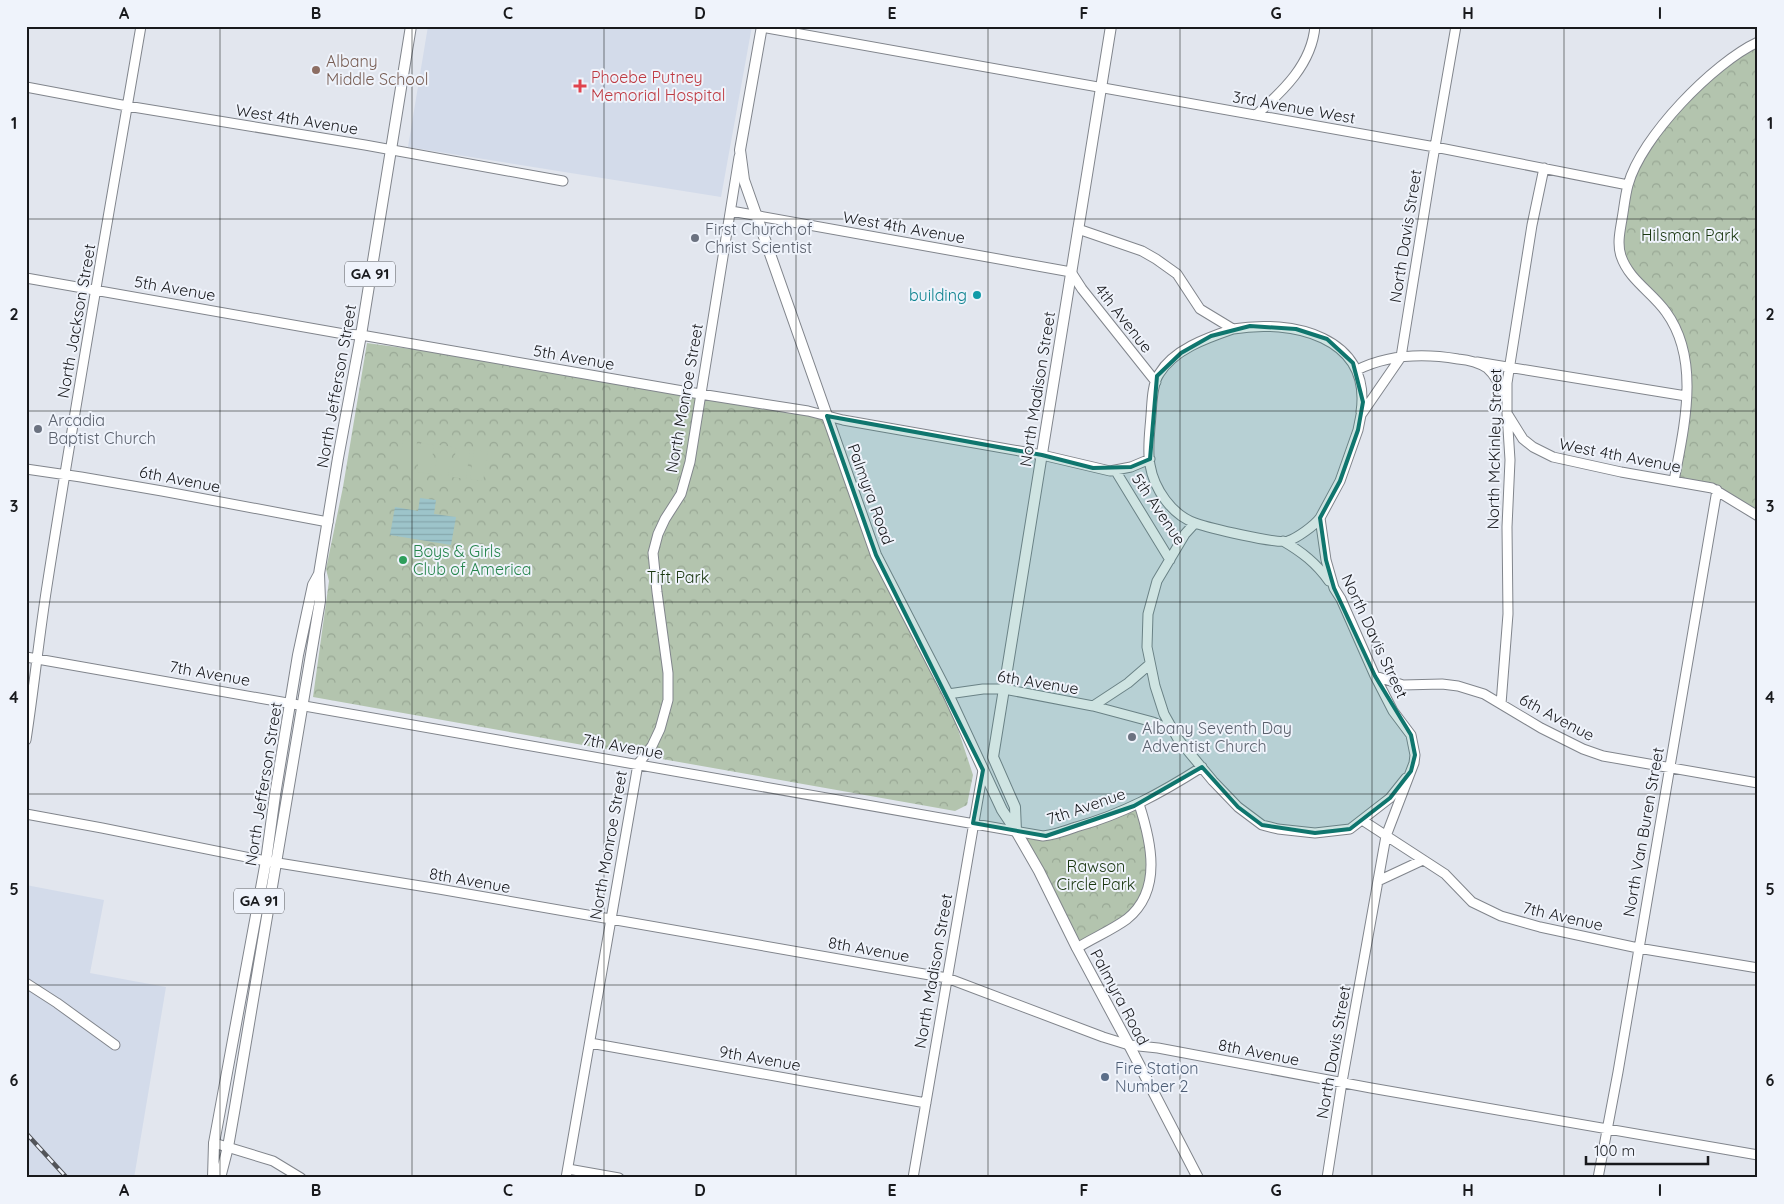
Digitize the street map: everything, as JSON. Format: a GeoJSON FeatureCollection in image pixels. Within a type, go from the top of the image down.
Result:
{"type":"FeatureCollection","features":[{"type":"Feature","properties":{"kind":"main road","name":"North Jefferson Street"},"geometry":{"type":"LineString","coordinates":[[213,1178],[214,1144],[303,706],[320,601],[319,574],[412,26]]}},
{"type":"Feature","properties":{"kind":"main road","name":"North Madison Street"},"geometry":{"type":"LineString","coordinates":[[993,756],[1111,26]]}},
{"type":"Feature","properties":{"kind":"main road","name":"North Monroe Street"},"geometry":{"type":"LineString","coordinates":[[740,150],[761,27]]}},
{"type":"Feature","properties":{"kind":"main road","name":"Palmyra Road"},"geometry":{"type":"LineString","coordinates":[[740,150],[744,180],[876,555],[948,694],[1002,810],[1039,872],[1198,1178]]}},
{"type":"Feature","properties":{"kind":"main road","name":"North Jefferson Street"},"geometry":{"type":"LineString","coordinates":[[220,1178],[228,1147],[271,862],[290,703],[309,600],[313,584],[319,574]]}},
{"type":"Feature","properties":{"kind":"main road","name":"Palmyra Road"},"geometry":{"type":"LineString","coordinates":[[993,756],[1015,807],[1016,831]]}},
{"type":"Feature","properties":{"kind":"street","name":"North Jackson Street"},"geometry":{"type":"LineString","coordinates":[[26,740],[36,681],[36,658],[65,475],[141,26]]}},
{"type":"Feature","properties":{"kind":"street"},"geometry":{"type":"LineString","coordinates":[[1256,115],[1300,68],[1312,43],[1315,26]]}},
{"type":"Feature","properties":{"kind":"street","name":"North Davis Street"},"geometry":{"type":"LineString","coordinates":[[1327,1178],[1342,1082],[1386,836],[1411,771],[1415,755],[1411,735],[1393,711],[1375,676],[1341,599],[1334,588],[1326,560],[1320,518],[1340,481],[1358,430],[1361,415],[1401,357],[1456,26]]}},
{"type":"Feature","properties":{"kind":"street","name":"3rd Avenue West"},"geometry":{"type":"LineString","coordinates":[[761,27],[1435,147],[1628,185]]}},
{"type":"Feature","properties":{"kind":"street"},"geometry":{"type":"LineString","coordinates":[[1674,481],[1685,423],[1684,359],[1676,327],[1654,297],[1639,284],[1628,270],[1620,254],[1619,241],[1628,185],[1647,146],[1676,110],[1722,64],[1758,42]]}},
{"type":"Feature","properties":{"kind":"street","name":"West 4th Avenue"},"geometry":{"type":"LineString","coordinates":[[26,87],[127,106],[391,150],[563,182]]}},
{"type":"Feature","properties":{"kind":"street","name":"North Monroe Street"},"geometry":{"type":"LineString","coordinates":[[567,1173],[638,764],[652,746],[660,729],[668,700],[668,673],[657,592],[654,549],[665,519],[681,494],[690,462],[740,150]]}},
{"type":"Feature","properties":{"kind":"street","name":"North McKinley Street"},"geometry":{"type":"LineString","coordinates":[[1501,704],[1508,614],[1507,527],[1510,460],[1507,400],[1510,367],[1532,225],[1544,168]]}},
{"type":"Feature","properties":{"kind":"street","name":"West 4th Avenue"},"geometry":{"type":"LineString","coordinates":[[731,211],[1071,272]]}},
{"type":"Feature","properties":{"kind":"street"},"geometry":{"type":"LineString","coordinates":[[1078,229],[1142,251],[1156,259],[1177,274],[1200,309],[1233,329]]}},
{"type":"Feature","properties":{"kind":"street","name":"4th Avenue"},"geometry":{"type":"LineString","coordinates":[[1071,272],[1082,289],[1156,382]]}},
{"type":"Feature","properties":{"kind":"street","name":"5th Avenue"},"geometry":{"type":"LineString","coordinates":[[26,278],[344,334],[361,335],[808,411],[1042,455],[1094,468],[1115,470],[1131,468],[1150,459]]}},
{"type":"Feature","properties":{"kind":"street"},"geometry":{"type":"LineString","coordinates":[[1195,523],[1187,520],[1174,510],[1155,481],[1150,459],[1149,437],[1152,402],[1157,376],[1166,364],[1181,353],[1211,336],[1250,326],[1296,329],[1314,334],[1338,346],[1357,370],[1362,391],[1361,415]]}},
{"type":"Feature","properties":{"kind":"street"},"geometry":{"type":"LineString","coordinates":[[1357,370],[1373,362],[1434,354],[1686,396]]}},
{"type":"Feature","properties":{"kind":"street"},"geometry":{"type":"LineString","coordinates":[[1477,362],[1492,372],[1507,400]]}},
{"type":"Feature","properties":{"kind":"street","name":"West 4th Avenue"},"geometry":{"type":"LineString","coordinates":[[1507,412],[1523,439],[1533,447],[1553,457],[1717,490]]}},
{"type":"Feature","properties":{"kind":"street","name":"6th Avenue"},"geometry":{"type":"LineString","coordinates":[[26,469],[162,491],[328,522]]}},
{"type":"Feature","properties":{"kind":"street","name":"5th Avenue"},"geometry":{"type":"LineString","coordinates":[[1115,470],[1170,560],[1185,534],[1195,523],[1282,541],[1309,557],[1322,570],[1334,588]]}},
{"type":"Feature","properties":{"kind":"street"},"geometry":{"type":"LineString","coordinates":[[1717,490],[1758,516]]}},
{"type":"Feature","properties":{"kind":"street","name":"North Van Buren Street"},"geometry":{"type":"LineString","coordinates":[[1598,1178],[1618,1072],[1717,490]]}},
{"type":"Feature","properties":{"kind":"street"},"geometry":{"type":"LineString","coordinates":[[1282,541],[1288,541],[1305,531],[1320,518]]}},
{"type":"Feature","properties":{"kind":"street"},"geometry":{"type":"LineString","coordinates":[[1170,560],[1157,580],[1152,597],[1147,630],[1150,664],[1164,714],[1173,731],[1238,807],[1262,825],[1278,829],[1315,833],[1350,828],[1390,798],[1411,771]]}},
{"type":"Feature","properties":{"kind":"street","name":"7th Avenue"},"geometry":{"type":"LineString","coordinates":[[26,657],[1046,836],[1090,823],[1139,804],[1202,766]]}},
{"type":"Feature","properties":{"kind":"street","name":"6th Avenue"},"geometry":{"type":"LineString","coordinates":[[1093,706],[1128,683],[1150,664]]}},
{"type":"Feature","properties":{"kind":"street","name":"6th Avenue"},"geometry":{"type":"LineString","coordinates":[[1375,676],[1403,685],[1436,684],[1458,686],[1484,694],[1541,728],[1583,749],[1603,756],[1758,783]]}},
{"type":"Feature","properties":{"kind":"street","name":"6th Avenue"},"geometry":{"type":"LineString","coordinates":[[948,694],[984,689],[1004,689],[1093,706],[1153,722],[1173,731]]}},
{"type":"Feature","properties":{"kind":"street","name":"North Madison Street"},"geometry":{"type":"LineString","coordinates":[[913,1178],[983,770]]}},
{"type":"Feature","properties":{"kind":"street"},"geometry":{"type":"LineString","coordinates":[[1077,948],[1127,919],[1138,908],[1150,884],[1151,853],[1147,827],[1139,804]]}},
{"type":"Feature","properties":{"kind":"street","name":"8th Avenue"},"geometry":{"type":"LineString","coordinates":[[26,814],[271,862],[948,978],[1103,1037],[1129,1044],[1606,1129],[1758,1154]]}},
{"type":"Feature","properties":{"kind":"street","name":"7th Avenue"},"geometry":{"type":"LineString","coordinates":[[1362,820],[1445,874],[1472,902],[1501,916],[1540,927],[1638,948],[1758,968]]}},
{"type":"Feature","properties":{"kind":"street"},"geometry":{"type":"LineString","coordinates":[[1378,881],[1423,860]]}},
{"type":"Feature","properties":{"kind":"street"},"geometry":{"type":"LineString","coordinates":[[26,984],[57,1003],[115,1045]]}},
{"type":"Feature","properties":{"kind":"street","name":"9th Avenue"},"geometry":{"type":"LineString","coordinates":[[590,1043],[926,1103]]}},
{"type":"Feature","properties":{"kind":"street"},"geometry":{"type":"LineString","coordinates":[[214,1144],[273,1161],[301,1178]]}},
{"type":"Feature","properties":{"kind":"street"},"geometry":{"type":"LineString","coordinates":[[567,1173],[619,1178]]}},
{"type":"Feature","properties":{"kind":"highlighted area"},"geometry":{"type":"Polygon","coordinates":[[[1250,326],[1296,329],[1327,339],[1353,363],[1363,402],[1358,430],[1340,481],[1320,518],[1326,560],[1334,588],[1375,676],[1411,735],[1415,755],[1411,771],[1390,798],[1350,829],[1315,833],[1262,825],[1238,807],[1202,767],[1134,806],[1046,836],[973,823],[983,770],[876,555],[827,416],[1042,455],[1093,468],[1131,467],[1150,459],[1157,376],[1181,353],[1211,336],[1250,326]]]}},
{"type":"Feature","properties":{"kind":"shaded area","name":"Phoebe Putney Memorial Hospital"},"geometry":{"type":"Polygon","coordinates":[[[428,26],[752,26],[721,197],[408,147],[428,26]]]}},
{"type":"Feature","properties":{"kind":"shaded area"},"geometry":{"type":"Polygon","coordinates":[[[420,498],[436,500],[434,514],[456,517],[451,545],[390,535],[395,507],[418,511],[420,498]]]}},
{"type":"Feature","properties":{"kind":"shaded area"},"geometry":{"type":"Polygon","coordinates":[[[26,885],[104,900],[90,973],[166,987],[134,1178],[33,1178],[26,1171],[26,885]]]}},
{"type":"Feature","properties":{"kind":"green space","name":"Hilsman Park"},"geometry":{"type":"Polygon","coordinates":[[[1758,43],[1758,514],[1713,486],[1676,479],[1687,423],[1682,341],[1622,254],[1629,185],[1648,146],[1701,85],[1758,43]]]}},
{"type":"Feature","properties":{"kind":"green space","name":"Tift Park"},"geometry":{"type":"Polygon","coordinates":[[[367,343],[499,361],[826,417],[875,556],[947,696],[973,775],[967,805],[955,811],[313,697],[329,581],[326,569],[343,487],[367,343]]]}},
{"type":"Feature","properties":{"kind":"green space"},"geometry":{"type":"Polygon","coordinates":[[[403,440],[417,442],[413,471],[399,469],[403,440]]]}},
{"type":"Feature","properties":{"kind":"green space"},"geometry":{"type":"Polygon","coordinates":[[[421,443],[434,445],[430,474],[417,472],[421,443]]]}},
{"type":"Feature","properties":{"kind":"green space"},"geometry":{"type":"Polygon","coordinates":[[[439,445],[452,447],[448,476],[434,474],[439,445]]]}},
{"type":"Feature","properties":{"kind":"green space"},"geometry":{"type":"Polygon","coordinates":[[[456,448],[470,450],[466,479],[452,477],[456,448]]]}},
{"type":"Feature","properties":{"kind":"green space"},"geometry":{"type":"Polygon","coordinates":[[[474,450],[488,452],[483,481],[470,479],[474,450]]]}},
{"type":"Feature","properties":{"kind":"green space","name":"Rawson Circle Park"},"geometry":{"type":"Polygon","coordinates":[[[1139,805],[1150,874],[1137,906],[1126,917],[1077,947],[1018,833],[1042,837],[1139,805]]]}},
{"type":"Feature","properties":{"kind":"railway"},"geometry":{"type":"LineString","coordinates":[[26,1133],[67,1178]]}},
{"type":"Feature","properties":{"kind":"place","name":"Albany Middle School"},"geometry":{"type":"Point","coordinates":[316,70]}},
{"type":"Feature","properties":{"kind":"place","name":"Phoebe Putney Memorial Hospital"},"geometry":{"type":"Point","coordinates":[580,86]}},
{"type":"Feature","properties":{"kind":"place","name":"First Church of Christ Scientist"},"geometry":{"type":"Point","coordinates":[695,238]}},
{"type":"Feature","properties":{"kind":"place","name":"building"},"geometry":{"type":"Point","coordinates":[977,295]}},
{"type":"Feature","properties":{"kind":"place","name":"Arcadia Baptist Church"},"geometry":{"type":"Point","coordinates":[38,429]}},
{"type":"Feature","properties":{"kind":"place","name":"Boys & Girls Club of America"},"geometry":{"type":"Point","coordinates":[403,560]}},
{"type":"Feature","properties":{"kind":"place","name":"Albany Seventh Day Adventist Church"},"geometry":{"type":"Point","coordinates":[1132,737]}},
{"type":"Feature","properties":{"kind":"place","name":"Fire Station Number 2"},"geometry":{"type":"Point","coordinates":[1105,1077]}}]}
